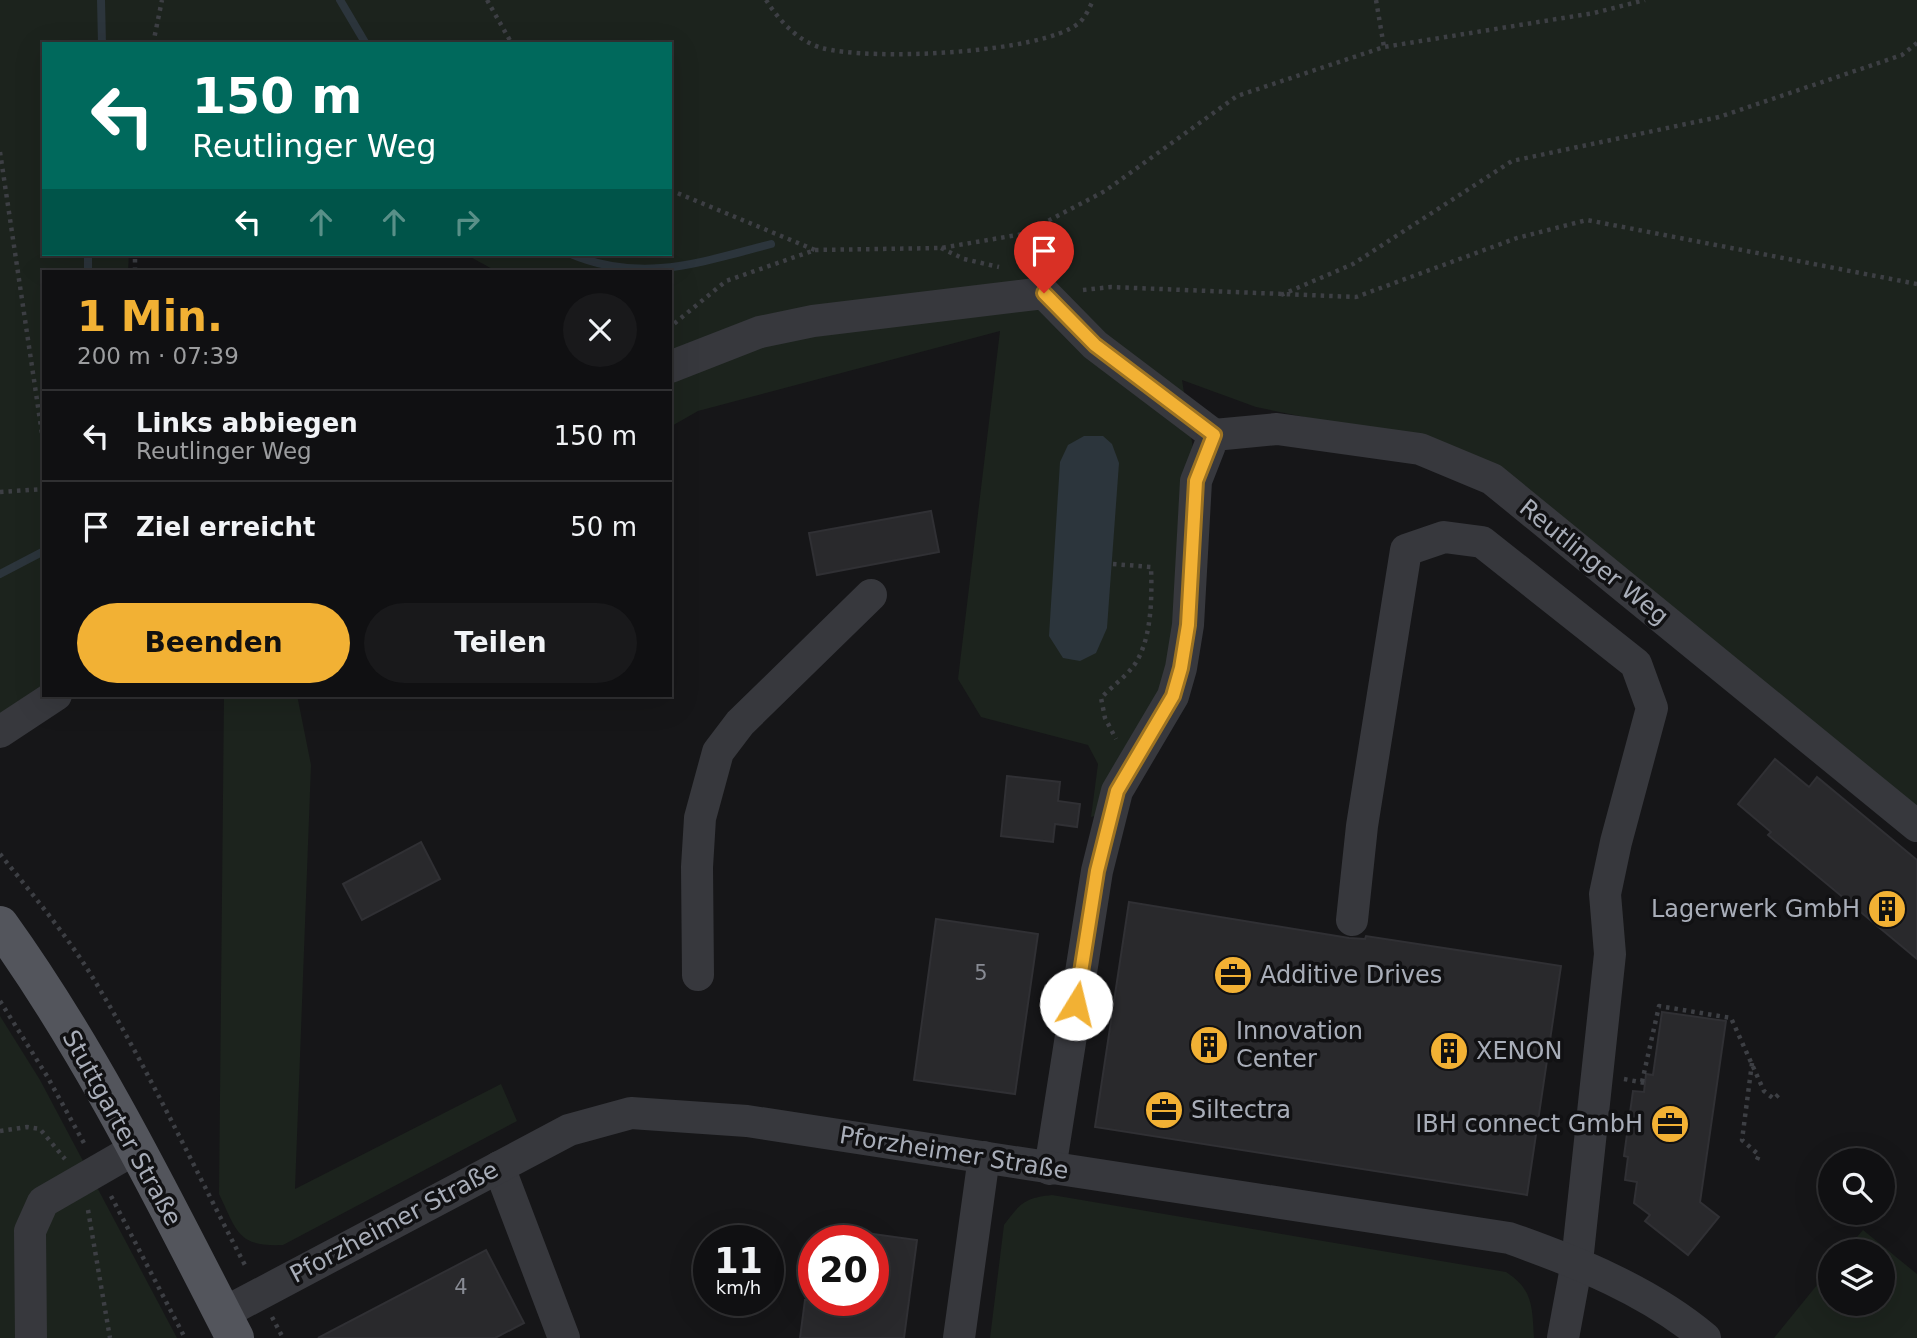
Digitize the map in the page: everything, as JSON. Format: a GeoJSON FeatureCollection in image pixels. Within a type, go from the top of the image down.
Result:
{"type":"FeatureCollection","features":[{"type":"Feature","properties":{"kind":"main road","name":"Stuttgarter Straße"},"geometry":{"type":"LineString","coordinates":[[0,925],[28,964],[76,1042],[228,1326]]}},
{"type":"Feature","properties":{"kind":"street"},"geometry":{"type":"LineString","coordinates":[[672,366],[760,332],[1037,284],[1095,345],[1214,435],[1196,481],[1188,625],[1181,668],[1173,696],[1117,791],[1097,871],[1050,1168]]}},
{"type":"Feature","properties":{"kind":"street","name":"Reutlinger Weg"},"geometry":{"type":"LineString","coordinates":[[1214,435],[1277,429],[1420,449],[1492,478],[1917,826]]}},
{"type":"Feature","properties":{"kind":"street"},"geometry":{"type":"LineString","coordinates":[[1352,920],[1362,826],[1406,550],[1444,537],[1482,542],[1636,664],[1652,708],[1605,894],[1609,954],[1577,1262],[1563,1338]]}},
{"type":"Feature","properties":{"kind":"street"},"geometry":{"type":"LineString","coordinates":[[698,975],[700,818],[718,752],[740,723],[870,595]]}},
{"type":"Feature","properties":{"kind":"street"},"geometry":{"type":"LineString","coordinates":[[0,732],[54,697]]}},
{"type":"Feature","properties":{"kind":"street","name":"Pforzheimer Straße"},"geometry":{"type":"LineString","coordinates":[[228,1326],[260,1293],[569,1130],[631,1113],[747,1121],[1509,1238],[1577,1262],[1639,1296],[1705,1338]]}},
{"type":"Feature","properties":{"kind":"street"},"geometry":{"type":"LineString","coordinates":[[31,1338],[30,1231],[43,1202],[135,1149]]}},
{"type":"Feature","properties":{"kind":"street"},"geometry":{"type":"LineString","coordinates":[[959,1338],[984,1157]]}},
{"type":"Feature","properties":{"kind":"street"},"geometry":{"type":"LineString","coordinates":[[499,1167],[564,1338]]}},
{"type":"Feature","properties":{"kind":"path"},"geometry":{"type":"LineString","coordinates":[[153,42],[162,0]]}},
{"type":"Feature","properties":{"kind":"path"},"geometry":{"type":"LineString","coordinates":[[487,0],[511,42]]}},
{"type":"Feature","properties":{"kind":"path"},"geometry":{"type":"LineString","coordinates":[[765,0],[803,39],[821,48],[883,54],[1004,47],[1035,41],[1081,22],[1093,0]]}},
{"type":"Feature","properties":{"kind":"path"},"geometry":{"type":"LineString","coordinates":[[1376,0],[1384,47]]}},
{"type":"Feature","properties":{"kind":"path"},"geometry":{"type":"LineString","coordinates":[[672,325],[726,281],[815,250],[941,248],[1023,234],[1105,191],[1237,96],[1384,47],[1594,13],[1645,0]]}},
{"type":"Feature","properties":{"kind":"path"},"geometry":{"type":"LineString","coordinates":[[1277,296],[1353,264],[1512,161],[1719,117],[1902,55],[1917,43]]}},
{"type":"Feature","properties":{"kind":"path"},"geometry":{"type":"LineString","coordinates":[[0,152],[42,434]]}},
{"type":"Feature","properties":{"kind":"path"},"geometry":{"type":"LineString","coordinates":[[672,191],[815,250]]}},
{"type":"Feature","properties":{"kind":"path"},"geometry":{"type":"LineString","coordinates":[[1023,234],[1037,284],[1277,296],[1356,297],[1517,238],[1587,220],[1917,284]]}},
{"type":"Feature","properties":{"kind":"path"},"geometry":{"type":"LineString","coordinates":[[0,492],[42,489]]}},
{"type":"Feature","properties":{"kind":"path"},"geometry":{"type":"LineString","coordinates":[[1105,718],[1101,698],[1138,660],[1145,638],[1152,588],[1151,567],[1113,564]]}},
{"type":"Feature","properties":{"kind":"path"},"geometry":{"type":"LineString","coordinates":[[0,855],[46,910],[92,976],[190,1153],[283,1338]]}},
{"type":"Feature","properties":{"kind":"path"},"geometry":{"type":"LineString","coordinates":[[1615,1077],[1644,1082],[1659,1006],[1731,1018],[1764,1091],[1774,1098],[1781,1092]]}},
{"type":"Feature","properties":{"kind":"path"},"geometry":{"type":"LineString","coordinates":[[1752,1063],[1742,1140],[1759,1155],[1756,1162]]}},
{"type":"Feature","properties":{"kind":"path"},"geometry":{"type":"LineString","coordinates":[[0,1131],[27,1127],[40,1129],[82,1179],[103,1283],[110,1338]]}},
{"type":"Feature","properties":{"kind":"shaded area"},"geometry":{"type":"Polygon","coordinates":[[[0,0],[1917,0],[1917,812],[1426,442],[1256,407],[1182,380],[1202,504],[1197,630],[1121,810],[1091,817],[1098,764],[1088,745],[981,717],[958,679],[1000,331],[698,411],[672,426],[672,270],[494,270],[469,256],[672,256],[672,42],[42,42],[42,256],[129,256],[128,270],[42,270],[42,695],[0,722],[0,0]]]}},
{"type":"Feature","properties":{"kind":"shaded area"},"geometry":{"type":"Polygon","coordinates":[[[1084,436],[1103,436],[1112,444],[1119,463],[1107,628],[1096,653],[1080,661],[1063,658],[1049,636],[1060,462],[1068,445],[1084,436]]]}},
{"type":"Feature","properties":{"kind":"shaded area"},"geometry":{"type":"Polygon","coordinates":[[[224,697],[297,697],[311,765],[295,1189],[501,1084],[517,1121],[283,1245],[256,1243],[240,1234],[219,1194],[224,697]]]}},
{"type":"Feature","properties":{"kind":"shaded area"},"geometry":{"type":"Polygon","coordinates":[[[0,1016],[40,1080],[177,1338],[0,1338],[0,1016]]]}},
{"type":"Feature","properties":{"kind":"shaded area"},"geometry":{"type":"Polygon","coordinates":[[[1052,1195],[1506,1272],[1527,1293],[1532,1309],[1534,1338],[990,1338],[1004,1225],[1024,1203],[1052,1195]]]}},
{"type":"Feature","properties":{"kind":"shaded area"},"geometry":{"type":"Polygon","coordinates":[[[1863,1230],[1874,1239],[1855,1239],[1863,1230]]]}},
{"type":"Feature","properties":{"kind":"shaded area"},"geometry":{"type":"Polygon","coordinates":[[[1895,1256],[1917,1274],[1917,1338],[1774,1338],[1818,1284],[1818,1316],[1895,1316],[1895,1256]]]}},
{"type":"Feature","properties":{"kind":"building"},"geometry":{"type":"Polygon","coordinates":[[[931,511],[939,552],[817,575],[809,533],[931,511]]]}},
{"type":"Feature","properties":{"kind":"building","name":"Lagerwerk GmbH"},"geometry":{"type":"Polygon","coordinates":[[[1775,759],[1809,787],[1817,777],[1917,860],[1917,959],[1768,835],[1771,832],[1738,804],[1775,759]]]}},
{"type":"Feature","properties":{"kind":"building"},"geometry":{"type":"Polygon","coordinates":[[[1007,776],[1060,782],[1058,801],[1080,804],[1077,827],[1055,824],[1053,842],[1001,836],[1007,776]]]}},
{"type":"Feature","properties":{"kind":"building"},"geometry":{"type":"Polygon","coordinates":[[[421,842],[440,879],[362,920],[343,884],[421,842]]]}},
{"type":"Feature","properties":{"kind":"building"},"geometry":{"type":"Polygon","coordinates":[[[1129,902],[1349,938],[1365,939],[1366,936],[1561,966],[1527,1195],[1095,1127],[1129,902]]]}},
{"type":"Feature","properties":{"kind":"building"},"geometry":{"type":"Polygon","coordinates":[[[936,919],[1038,934],[1015,1094],[914,1080],[936,919]]]}},
{"type":"Feature","properties":{"kind":"building","name":"IBH connect GmbH"},"geometry":{"type":"Polygon","coordinates":[[[1662,1012],[1726,1021],[1700,1202],[1719,1217],[1688,1255],[1645,1221],[1650,1215],[1634,1203],[1637,1182],[1625,1180],[1628,1157],[1624,1156],[1633,1091],[1644,1092],[1646,1074],[1653,1075],[1662,1012]]]}},
{"type":"Feature","properties":{"kind":"building"},"geometry":{"type":"Polygon","coordinates":[[[889,1236],[917,1240],[904,1338],[800,1338],[803,1316],[889,1316],[889,1236]]]}},
{"type":"Feature","properties":{"kind":"building"},"geometry":{"type":"Polygon","coordinates":[[[486,1250],[524,1323],[495,1338],[318,1338],[486,1250]]]}},
{"type":"Feature","properties":{"kind":"waterway"},"geometry":{"type":"LineString","coordinates":[[101,0],[102,42]]}},
{"type":"Feature","properties":{"kind":"waterway"},"geometry":{"type":"LineString","coordinates":[[340,0],[365,42]]}},
{"type":"Feature","properties":{"kind":"waterway"},"geometry":{"type":"LineString","coordinates":[[577,256],[622,268],[647,269],[696,263],[771,244]]}},
{"type":"Feature","properties":{"kind":"waterway"},"geometry":{"type":"LineString","coordinates":[[88,256],[88,270]]}},
{"type":"Feature","properties":{"kind":"waterway"},"geometry":{"type":"LineString","coordinates":[[0,574],[42,552]]}},
{"type":"Feature","properties":{"kind":"place","name":"Lagerwerk GmbH"},"geometry":{"type":"Point","coordinates":[1887,909]}},
{"type":"Feature","properties":{"kind":"place","name":"Additive Drives"},"geometry":{"type":"Point","coordinates":[1233,975]}},
{"type":"Feature","properties":{"kind":"place","name":"Innovation Center"},"geometry":{"type":"Point","coordinates":[1209,1045]}},
{"type":"Feature","properties":{"kind":"place","name":"XENON"},"geometry":{"type":"Point","coordinates":[1449,1051]}},
{"type":"Feature","properties":{"kind":"place","name":"Siltectra"},"geometry":{"type":"Point","coordinates":[1164,1110]}},
{"type":"Feature","properties":{"kind":"place","name":"IBH connect GmbH"},"geometry":{"type":"Point","coordinates":[1670,1124]}},
{"type":"Feature","properties":{"kind":"route"},"geometry":{"type":"LineString","coordinates":[[1044,293],[1095,345],[1214,435],[1196,481],[1188,625],[1181,668],[1173,696],[1117,791],[1097,871],[1076,1004]]}}]}
